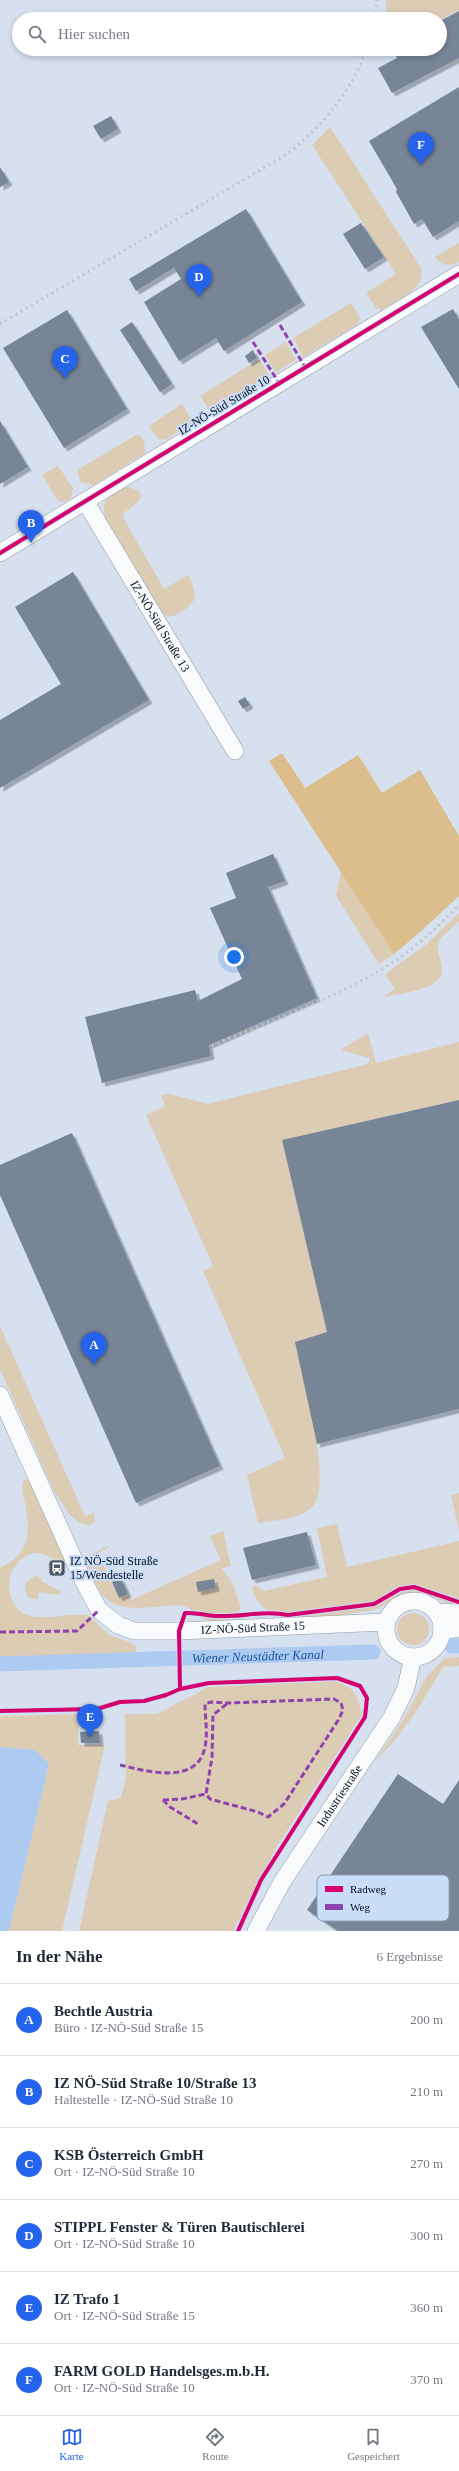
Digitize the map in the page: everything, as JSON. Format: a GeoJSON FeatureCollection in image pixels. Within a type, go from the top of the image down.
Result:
{"type":"FeatureCollection","features":[{"type":"Feature","properties":{"kind":"street","name":"IZ-NÖ-Süd Straße 10"},"geometry":{"type":"LineString","coordinates":[[0,553],[459,274]]}},
{"type":"Feature","properties":{"kind":"street","name":"IZ-NÖ-Süd Straße 13"},"geometry":{"type":"LineString","coordinates":[[85,501],[235,751]]}},
{"type":"Feature","properties":{"kind":"street","name":"IZ-NÖ-Süd Straße 15"},"geometry":{"type":"LineString","coordinates":[[0,1395],[83,1580],[99,1610],[118,1625],[134,1631],[141,1631],[386,1622]]}},
{"type":"Feature","properties":{"kind":"street"},"geometry":{"type":"LineString","coordinates":[[419,1600],[429,1605],[437,1612],[442,1631],[439,1642],[433,1650],[424,1656],[413,1657],[401,1654],[391,1646],[386,1635],[386,1622],[390,1612],[398,1605],[408,1601],[419,1600]]}},
{"type":"Feature","properties":{"kind":"street"},"geometry":{"type":"LineString","coordinates":[[437,1612],[459,1613]]}},
{"type":"Feature","properties":{"kind":"street"},"geometry":{"type":"LineString","coordinates":[[442,1631],[459,1628]]}},
{"type":"Feature","properties":{"kind":"street","name":"Industriestraße"},"geometry":{"type":"LineString","coordinates":[[256,1931],[282,1882],[392,1717],[406,1688],[413,1657]]}},
{"type":"Feature","properties":{"kind":"shaded area"},"geometry":{"type":"Polygon","coordinates":[[[386,0],[459,0],[459,10],[447,16],[447,12],[387,12],[386,0]]]}},
{"type":"Feature","properties":{"kind":"shaded area"},"geometry":{"type":"Polygon","coordinates":[[[330,127],[421,268],[419,283],[415,288],[409,294],[381,310],[376,308],[366,293],[396,274],[312,145],[330,127]]]}},
{"type":"Feature","properties":{"kind":"shaded area"},"geometry":{"type":"Polygon","coordinates":[[[459,243],[459,262],[452,265],[446,265],[435,257],[459,243]]]}},
{"type":"Feature","properties":{"kind":"shaded area"},"geometry":{"type":"Polygon","coordinates":[[[351,303],[360,318],[358,324],[303,357],[293,338],[351,303]]]}},
{"type":"Feature","properties":{"kind":"shaded area"},"geometry":{"type":"Polygon","coordinates":[[[286,342],[296,360],[276,372],[265,355],[286,342]]]}},
{"type":"Feature","properties":{"kind":"shaded area"},"geometry":{"type":"Polygon","coordinates":[[[259,359],[270,376],[211,413],[200,396],[259,359]]]}},
{"type":"Feature","properties":{"kind":"shaded area"},"geometry":{"type":"Polygon","coordinates":[[[182,404],[193,422],[165,440],[158,439],[149,426],[182,404]]]}},
{"type":"Feature","properties":{"kind":"shaded area"},"geometry":{"type":"Polygon","coordinates":[[[138,434],[144,440],[145,453],[94,485],[80,482],[77,470],[138,434]]]}},
{"type":"Feature","properties":{"kind":"shaded area"},"geometry":{"type":"Polygon","coordinates":[[[58,466],[73,488],[71,498],[66,502],[58,501],[42,475],[58,466]]]}},
{"type":"Feature","properties":{"kind":"shaded area"},"geometry":{"type":"Polygon","coordinates":[[[128,487],[139,491],[141,496],[139,501],[123,514],[125,521],[164,589],[188,575],[193,586],[195,596],[194,600],[187,608],[174,616],[166,616],[161,611],[107,524],[104,510],[106,500],[114,492],[128,487]]]}},
{"type":"Feature","properties":{"kind":"shaded area"},"geometry":{"type":"Polygon","coordinates":[[[282,753],[305,788],[358,755],[382,793],[420,770],[459,836],[459,896],[394,954],[269,761],[282,753]]]}},
{"type":"Feature","properties":{"kind":"shaded area"},"geometry":{"type":"Polygon","coordinates":[[[341,871],[394,954],[379,964],[336,896],[341,871]]]}},
{"type":"Feature","properties":{"kind":"shaded area"},"geometry":{"type":"Polygon","coordinates":[[[459,913],[459,921],[439,940],[438,948],[442,967],[440,977],[427,987],[383,997],[395,989],[385,974],[427,944],[459,913]]]}},
{"type":"Feature","properties":{"kind":"shaded area"},"geometry":{"type":"Polygon","coordinates":[[[368,1033],[376,1063],[459,1042],[459,1100],[282,1140],[327,1332],[295,1342],[314,1427],[320,1475],[318,1494],[313,1506],[308,1511],[287,1519],[258,1523],[247,1475],[285,1458],[203,1271],[213,1266],[146,1115],[165,1106],[161,1095],[170,1094],[208,1104],[368,1064],[370,1058],[340,1050],[368,1033]]]}},
{"type":"Feature","properties":{"kind":"shaded area"},"geometry":{"type":"Polygon","coordinates":[[[0,1326],[85,1516],[94,1513],[95,1522],[88,1525],[80,1523],[69,1514],[54,1491],[0,1369],[0,1326]]]}},
{"type":"Feature","properties":{"kind":"shaded area"},"geometry":{"type":"Polygon","coordinates":[[[25,1479],[31,1482],[65,1559],[64,1563],[60,1563],[44,1554],[36,1553],[26,1556],[18,1562],[13,1570],[9,1588],[11,1598],[16,1606],[23,1613],[38,1617],[80,1614],[88,1615],[109,1635],[132,1643],[136,1647],[136,1653],[0,1657],[0,1568],[16,1558],[24,1546],[28,1533],[28,1519],[23,1495],[25,1479]]]}},
{"type":"Feature","properties":{"kind":"shaded area"},"geometry":{"type":"Polygon","coordinates":[[[459,1493],[459,1530],[451,1495],[459,1493]]]}},
{"type":"Feature","properties":{"kind":"shaded area"},"geometry":{"type":"Polygon","coordinates":[[[337,1524],[347,1567],[459,1541],[459,1606],[419,1594],[406,1593],[398,1595],[377,1609],[318,1618],[283,1618],[265,1609],[256,1599],[252,1587],[258,1586],[263,1591],[327,1577],[317,1528],[337,1524]]]}},
{"type":"Feature","properties":{"kind":"shaded area"},"geometry":{"type":"Polygon","coordinates":[[[223,1531],[231,1566],[221,1568],[231,1580],[241,1608],[237,1614],[226,1621],[215,1622],[203,1619],[190,1608],[185,1606],[123,1607],[102,1595],[88,1569],[89,1556],[107,1546],[110,1547],[98,1553],[119,1598],[128,1594],[131,1600],[221,1560],[210,1536],[223,1531]]]}},
{"type":"Feature","properties":{"kind":"shaded area"},"geometry":{"type":"Polygon","coordinates":[[[36,1575],[42,1578],[41,1581],[62,1592],[57,1595],[39,1592],[37,1600],[28,1597],[25,1589],[26,1583],[36,1575]]]}},
{"type":"Feature","properties":{"kind":"shaded area"},"geometry":{"type":"Polygon","coordinates":[[[410,1613],[416,1613],[425,1617],[429,1629],[425,1641],[416,1645],[410,1645],[401,1641],[397,1632],[397,1626],[401,1617],[410,1613]]]}},
{"type":"Feature","properties":{"kind":"shaded area"},"geometry":{"type":"Polygon","coordinates":[[[459,1657],[459,1666],[443,1667],[404,1728],[396,1739],[375,1761],[402,1722],[427,1676],[445,1658],[459,1657]]]}},
{"type":"Feature","properties":{"kind":"shaded area"},"geometry":{"type":"Polygon","coordinates":[[[335,1681],[351,1689],[357,1697],[362,1715],[276,1848],[233,1931],[79,1931],[108,1801],[121,1798],[126,1777],[125,1714],[157,1714],[208,1687],[335,1681]]]}},
{"type":"Feature","properties":{"kind":"shaded area"},"geometry":{"type":"Polygon","coordinates":[[[78,1714],[78,1745],[105,1745],[62,1931],[9,1931],[49,1764],[35,1750],[0,1747],[0,1716],[78,1714]]]}},
{"type":"Feature","properties":{"kind":"water"},"geometry":{"type":"Polygon","coordinates":[[[0,1747],[35,1750],[49,1764],[9,1931],[0,1931],[0,1747]]]}},
{"type":"Feature","properties":{"kind":"building"},"geometry":{"type":"Polygon","coordinates":[[[459,11],[459,58],[392,93],[378,68],[397,58],[396,56],[447,56],[447,17],[459,11]]]}},
{"type":"Feature","properties":{"kind":"building"},"geometry":{"type":"Polygon","coordinates":[[[459,87],[459,221],[433,237],[422,219],[414,224],[396,192],[397,189],[369,141],[459,87]]]}},
{"type":"Feature","properties":{"kind":"building"},"geometry":{"type":"Polygon","coordinates":[[[111,116],[118,129],[101,139],[93,126],[111,116]]]}},
{"type":"Feature","properties":{"kind":"building"},"geometry":{"type":"Polygon","coordinates":[[[0,167],[9,182],[0,187],[0,167]]]}},
{"type":"Feature","properties":{"kind":"building"},"geometry":{"type":"Polygon","coordinates":[[[246,209],[302,302],[224,351],[216,338],[179,361],[144,302],[181,279],[174,268],[136,291],[129,279],[246,209]]]}},
{"type":"Feature","properties":{"kind":"building"},"geometry":{"type":"Polygon","coordinates":[[[361,223],[384,257],[365,269],[343,234],[361,223]]]}},
{"type":"Feature","properties":{"kind":"building"},"geometry":{"type":"Polygon","coordinates":[[[453,309],[459,319],[459,389],[421,327],[453,309]]]}},
{"type":"Feature","properties":{"kind":"building"},"geometry":{"type":"Polygon","coordinates":[[[67,310],[127,409],[64,448],[3,348],[67,310]]]}},
{"type":"Feature","properties":{"kind":"building"},"geometry":{"type":"Polygon","coordinates":[[[132,322],[172,384],[160,392],[120,330],[132,322]]]}},
{"type":"Feature","properties":{"kind":"building"},"geometry":{"type":"Polygon","coordinates":[[[253,350],[257,358],[249,363],[245,356],[253,350]]]}},
{"type":"Feature","properties":{"kind":"building"},"geometry":{"type":"Polygon","coordinates":[[[0,421],[28,467],[0,484],[0,421]]]}},
{"type":"Feature","properties":{"kind":"building"},"geometry":{"type":"Polygon","coordinates":[[[73,572],[149,700],[0,788],[0,720],[61,684],[15,607],[73,572]]]}},
{"type":"Feature","properties":{"kind":"building"},"geometry":{"type":"Polygon","coordinates":[[[245,697],[250,705],[243,709],[238,701],[245,697]]]}},
{"type":"Feature","properties":{"kind":"building"},"geometry":{"type":"Polygon","coordinates":[[[273,854],[285,881],[268,887],[317,998],[209,1045],[211,1056],[102,1083],[85,1017],[195,990],[198,1001],[242,979],[210,908],[236,898],[226,873],[273,854]]]}},
{"type":"Feature","properties":{"kind":"building"},"geometry":{"type":"Polygon","coordinates":[[[459,1100],[459,1409],[317,1444],[295,1342],[327,1332],[282,1140],[459,1100]]]}},
{"type":"Feature","properties":{"kind":"building"},"geometry":{"type":"Polygon","coordinates":[[[72,1133],[220,1466],[136,1503],[0,1195],[0,1165],[72,1133]]]}},
{"type":"Feature","properties":{"kind":"building"},"geometry":{"type":"Polygon","coordinates":[[[307,1532],[316,1565],[252,1580],[243,1548],[307,1532]]]}},
{"type":"Feature","properties":{"kind":"building"},"geometry":{"type":"Polygon","coordinates":[[[121,1578],[128,1594],[119,1598],[112,1582],[121,1578]]]}},
{"type":"Feature","properties":{"kind":"building"},"geometry":{"type":"Polygon","coordinates":[[[214,1579],[216,1588],[198,1592],[196,1582],[214,1579]]]}},
{"type":"Feature","properties":{"kind":"building"},"geometry":{"type":"Polygon","coordinates":[[[99,1731],[100,1743],[81,1743],[80,1732],[99,1731]]]}},
{"type":"Feature","properties":{"kind":"building"},"geometry":{"type":"Polygon","coordinates":[[[398,1774],[443,1804],[459,1780],[459,1931],[338,1931],[323,1921],[449,1921],[449,1875],[330,1875],[398,1774]]]}},
{"type":"Feature","properties":{"kind":"building"},"geometry":{"type":"Polygon","coordinates":[[[317,1895],[317,1917],[307,1910],[317,1895]]]}},
{"type":"Feature","properties":{"kind":"waterway","name":"Wiener Neustädter Kanal"},"geometry":{"type":"LineString","coordinates":[[452,1646],[459,1646]]}},
{"type":"Feature","properties":{"kind":"waterway","name":"Wiener Neustädter Kanal"},"geometry":{"type":"LineString","coordinates":[[0,1664],[373,1652]]}},
{"type":"Feature","properties":{"kind":"railway"},"geometry":{"type":"LineString","coordinates":[[376,12],[377,0]]}},
{"type":"Feature","properties":{"kind":"railway"},"geometry":{"type":"LineString","coordinates":[[0,324],[287,154],[324,120],[344,94],[353,79],[363,56]]}},
{"type":"Feature","properties":{"kind":"railway"},"geometry":{"type":"LineString","coordinates":[[212,1046],[320,1001],[342,991],[382,969],[423,940],[459,905]]}},
{"type":"Feature","properties":{"kind":"marked path"},"geometry":{"type":"LineString","coordinates":[[280,325],[305,367]]}},
{"type":"Feature","properties":{"kind":"marked path"},"geometry":{"type":"LineString","coordinates":[[253,342],[279,383]]}},
{"type":"Feature","properties":{"kind":"marked path"},"geometry":{"type":"LineString","coordinates":[[0,1632],[77,1631],[99,1610]]}},
{"type":"Feature","properties":{"kind":"marked path"},"geometry":{"type":"LineString","coordinates":[[120,1765],[143,1770],[169,1773],[192,1767],[200,1759],[205,1747],[205,1704],[211,1702],[228,1703],[334,1699],[341,1703],[343,1710],[339,1719],[284,1804],[268,1817],[258,1812],[210,1799],[206,1794],[212,1757],[213,1715],[228,1703]]}},
{"type":"Feature","properties":{"kind":"marked path"},"geometry":{"type":"LineString","coordinates":[[163,1800],[182,1799],[206,1794]]}},
{"type":"Feature","properties":{"kind":"marked path"},"geometry":{"type":"LineString","coordinates":[[163,1800],[170,1807],[198,1824]]}},
{"type":"Feature","properties":{"kind":"cycle path"},"geometry":{"type":"LineString","coordinates":[[0,553],[459,274]]}},
{"type":"Feature","properties":{"kind":"cycle path"},"geometry":{"type":"LineString","coordinates":[[180,1689],[179,1631],[185,1613],[219,1616],[262,1613],[288,1615],[374,1604],[400,1589],[414,1587],[459,1602]]}},
{"type":"Feature","properties":{"kind":"cycle path"},"geometry":{"type":"LineString","coordinates":[[0,1711],[97,1709],[120,1702],[144,1701],[166,1695],[180,1689],[209,1683],[337,1678],[360,1686],[367,1698],[365,1717],[261,1880],[238,1931]]}},
{"type":"Feature","properties":{"kind":"place","name":"FARM GOLD Handelsges.m.b.H."},"geometry":{"type":"Point","coordinates":[421,165]}},
{"type":"Feature","properties":{"kind":"place","name":"STIPPL Fenster & Türen Bautischlerei"},"geometry":{"type":"Point","coordinates":[199,297]}},
{"type":"Feature","properties":{"kind":"place","name":"KSB Österreich GmbH"},"geometry":{"type":"Point","coordinates":[65,379]}},
{"type":"Feature","properties":{"kind":"place","name":"IZ NÖ-Süd Straße 10/Straße 13"},"geometry":{"type":"Point","coordinates":[31,543]}},
{"type":"Feature","properties":{"kind":"place","name":"Bechtle Austria"},"geometry":{"type":"Point","coordinates":[94,1365]}},
{"type":"Feature","properties":{"kind":"place","name":"IZ NÖ-Süd Straße 15/Wendestelle"},"geometry":{"type":"Point","coordinates":[57,1568]}},
{"type":"Feature","properties":{"kind":"place","name":"IZ Trafo 1"},"geometry":{"type":"Point","coordinates":[90,1737]}}]}
